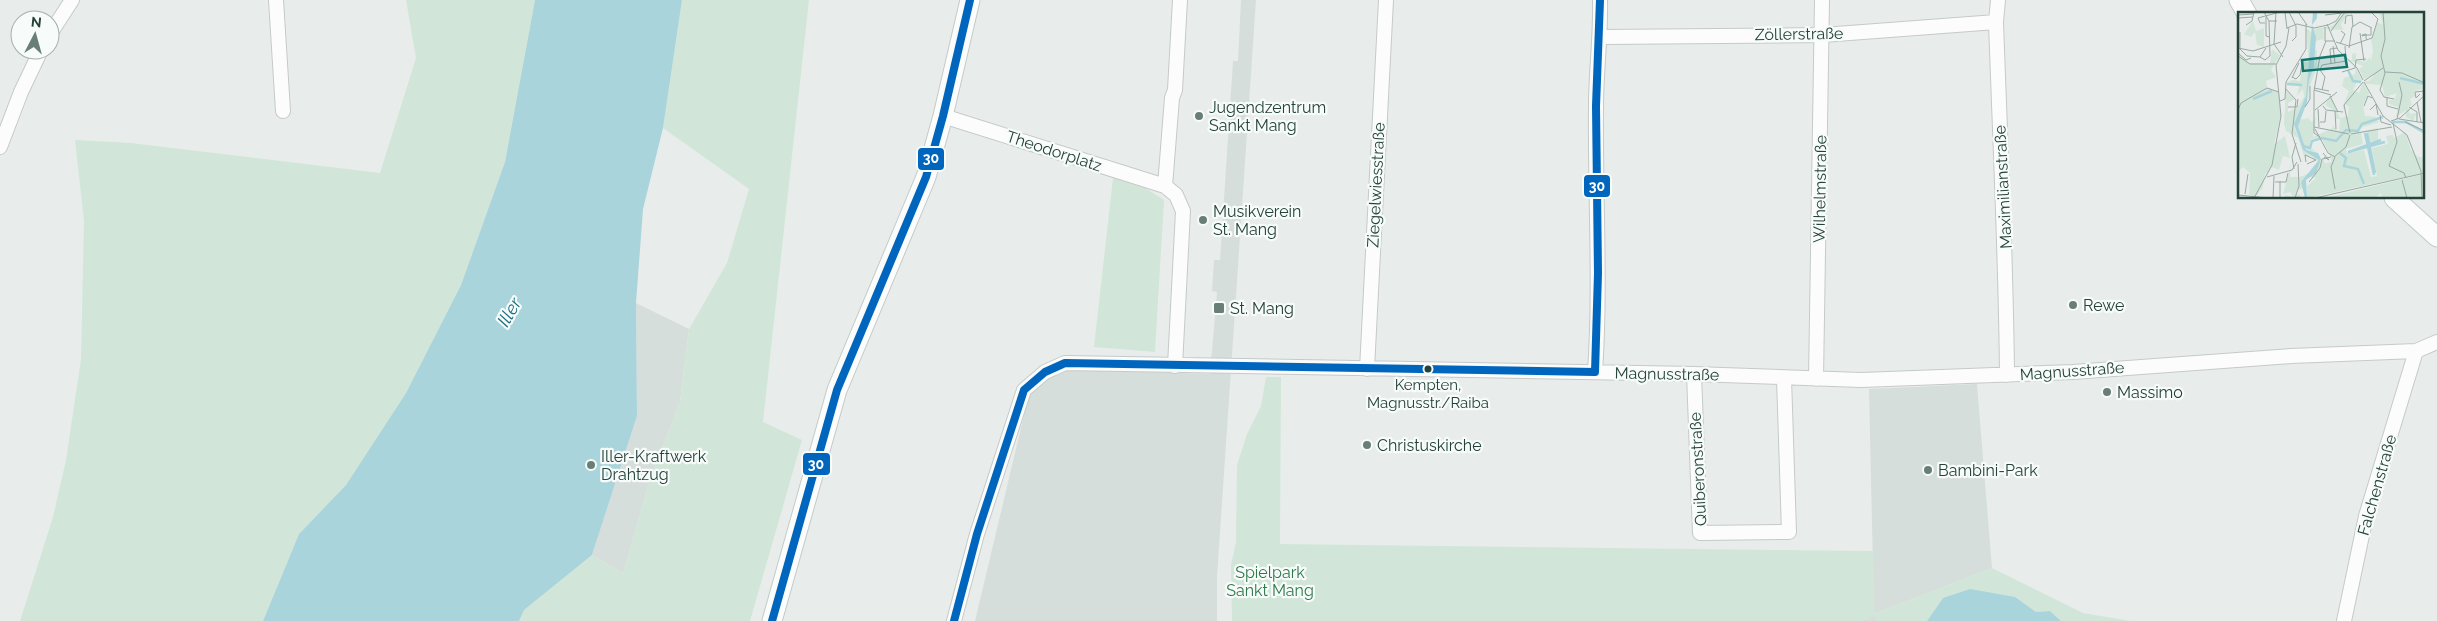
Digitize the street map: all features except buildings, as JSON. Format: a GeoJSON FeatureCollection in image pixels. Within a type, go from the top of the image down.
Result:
{"type":"FeatureCollection","features":[{"type":"Feature","properties":{"kind":"street"},"geometry":{"type":"LineString","coordinates":[[60,19],[72,0]]}},
{"type":"Feature","properties":{"kind":"street"},"geometry":{"type":"LineString","coordinates":[[276,0],[283,111]]}},
{"type":"Feature","properties":{"kind":"street"},"geometry":{"type":"LineString","coordinates":[[772,621],[837,390],[926,177],[943,116],[970,0]]}},
{"type":"Feature","properties":{"kind":"street"},"geometry":{"type":"LineString","coordinates":[[1176,366],[1183,212],[1176,195],[1165,186],[1172,98],[1175,90],[1180,0]]}},
{"type":"Feature","properties":{"kind":"street","name":"Ziegelwiesstraße"},"geometry":{"type":"LineString","coordinates":[[1367,369],[1386,0]]}},
{"type":"Feature","properties":{"kind":"street"},"geometry":{"type":"LineString","coordinates":[[1595,372],[1598,318],[1596,104],[1601,36],[1600,0]]}},
{"type":"Feature","properties":{"kind":"street","name":"Wilhelmstraße"},"geometry":{"type":"LineString","coordinates":[[1816,379],[1823,35],[1822,0]]}},
{"type":"Feature","properties":{"kind":"street","name":"Maximilianstraße"},"geometry":{"type":"LineString","coordinates":[[1998,0],[1996,22],[2006,248],[2008,375]]}},
{"type":"Feature","properties":{"kind":"street"},"geometry":{"type":"LineString","coordinates":[[2239,0],[2246,12]]}},
{"type":"Feature","properties":{"kind":"street","name":"Zöllerstraße"},"geometry":{"type":"LineString","coordinates":[[1601,36],[1823,35],[1996,22]]}},
{"type":"Feature","properties":{"kind":"street"},"geometry":{"type":"LineString","coordinates":[[0,147],[21,92],[36,60]]}},
{"type":"Feature","properties":{"kind":"street","name":"Theodorplatz"},"geometry":{"type":"LineString","coordinates":[[943,116],[1165,186]]}},
{"type":"Feature","properties":{"kind":"street"},"geometry":{"type":"LineString","coordinates":[[2395,199],[2437,237]]}},
{"type":"Feature","properties":{"kind":"street","name":"Magnusstraße"},"geometry":{"type":"LineString","coordinates":[[954,621],[977,534],[1024,390],[1045,372],[1065,363],[1694,374],[1861,380],[2008,375],[2291,356],[2416,351],[2437,342]]}},
{"type":"Feature","properties":{"kind":"street","name":"Falchenstraße"},"geometry":{"type":"LineString","coordinates":[[2344,621],[2366,516],[2416,351]]}},
{"type":"Feature","properties":{"kind":"street","name":"Quiberonstraße"},"geometry":{"type":"LineString","coordinates":[[1694,374],[1700,533],[1789,532],[1784,378]]}},
{"type":"Feature","properties":{"kind":"shaded area"},"geometry":{"type":"Polygon","coordinates":[[[1241,0],[1256,0],[1217,577],[1217,621],[975,621],[1029,394],[1047,378],[1066,371],[1210,374],[1217,292],[1212,291],[1214,260],[1220,260],[1233,61],[1238,61],[1241,0]]]}},
{"type":"Feature","properties":{"kind":"shaded area"},"geometry":{"type":"Polygon","coordinates":[[[636,303],[689,329],[680,402],[650,479],[623,574],[592,555],[637,416],[636,303]]]}},
{"type":"Feature","properties":{"kind":"shaded area","name":"Bambini-Park"},"geometry":{"type":"Polygon","coordinates":[[[1977,384],[1992,568],[1874,614],[1869,389],[1977,384]]]}},
{"type":"Feature","properties":{"kind":"shaded area"},"geometry":{"type":"Polygon","coordinates":[[[1874,614],[1878,621],[1862,621],[1874,614]]]}},
{"type":"Feature","properties":{"kind":"green space"},"geometry":{"type":"Polygon","coordinates":[[[406,0],[535,0],[505,162],[461,285],[406,393],[346,485],[299,534],[263,621],[20,621],[53,517],[66,460],[81,359],[84,221],[75,140],[131,143],[380,173],[416,58],[406,0]]]}},
{"type":"Feature","properties":{"kind":"green space"},"geometry":{"type":"Polygon","coordinates":[[[682,0],[809,0],[763,422],[802,440],[750,621],[519,621],[524,610],[592,555],[623,574],[650,479],[680,402],[689,329],[727,263],[749,189],[663,128],[682,0]]]}},
{"type":"Feature","properties":{"kind":"green space"},"geometry":{"type":"Polygon","coordinates":[[[1113,178],[1145,188],[1164,200],[1155,352],[1094,347],[1113,178]]]}},
{"type":"Feature","properties":{"kind":"green space","name":"Spielpark Sankt Mang"},"geometry":{"type":"Polygon","coordinates":[[[1266,377],[1281,377],[1280,544],[1873,551],[1874,614],[1992,568],[2083,613],[2131,621],[2061,621],[2050,611],[2036,612],[2015,597],[1943,598],[1927,621],[1878,621],[1874,615],[1862,621],[1232,621],[1231,565],[1236,542],[1237,465],[1247,434],[1261,406],[1266,377]]]}},
{"type":"Feature","properties":{"kind":"water","name":"Iller"},"geometry":{"type":"Polygon","coordinates":[[[535,0],[682,0],[663,128],[643,209],[636,303],[637,416],[592,555],[524,610],[519,621],[263,621],[299,534],[346,485],[406,393],[461,285],[505,162],[535,0]]]}},
{"type":"Feature","properties":{"kind":"water"},"geometry":{"type":"Polygon","coordinates":[[[1970,589],[2015,597],[2036,612],[2050,611],[2061,621],[1927,621],[1943,598],[1970,589]]]}},
{"type":"Feature","properties":{"kind":"transit line","name":"30"},"geometry":{"type":"LineString","coordinates":[[772,621],[837,390],[926,177],[943,116],[970,0]]}},
{"type":"Feature","properties":{"kind":"transit line","name":"30"},"geometry":{"type":"LineString","coordinates":[[1595,372],[1598,273],[1596,106],[1600,0]]}},
{"type":"Feature","properties":{"kind":"transit line","name":"30"},"geometry":{"type":"LineString","coordinates":[[954,621],[977,534],[1024,390],[1045,372],[1065,363],[1595,372]]}},
{"type":"Feature","properties":{"kind":"place","name":"Jugendzentrum Sankt Mang"},"geometry":{"type":"Point","coordinates":[1199,116]}},
{"type":"Feature","properties":{"kind":"place","name":"Musikverein St. Mang"},"geometry":{"type":"Point","coordinates":[1203,220]}},
{"type":"Feature","properties":{"kind":"place","name":"Rewe"},"geometry":{"type":"Point","coordinates":[2073,305]}},
{"type":"Feature","properties":{"kind":"place","name":"St. Mang"},"geometry":{"type":"Point","coordinates":[1219,308]}},
{"type":"Feature","properties":{"kind":"place","name":"Kempten, Magnusstr./Raiba"},"geometry":{"type":"Point","coordinates":[1428,369]}},
{"type":"Feature","properties":{"kind":"place","name":"Massimo"},"geometry":{"type":"Point","coordinates":[2107,392]}},
{"type":"Feature","properties":{"kind":"place","name":"Christuskirche"},"geometry":{"type":"Point","coordinates":[1367,445]}},
{"type":"Feature","properties":{"kind":"place","name":"Iller-Kraftwerk Drahtzug"},"geometry":{"type":"Point","coordinates":[591,465]}},
{"type":"Feature","properties":{"kind":"place","name":"Bambini-Park"},"geometry":{"type":"Point","coordinates":[1928,470]}}]}
